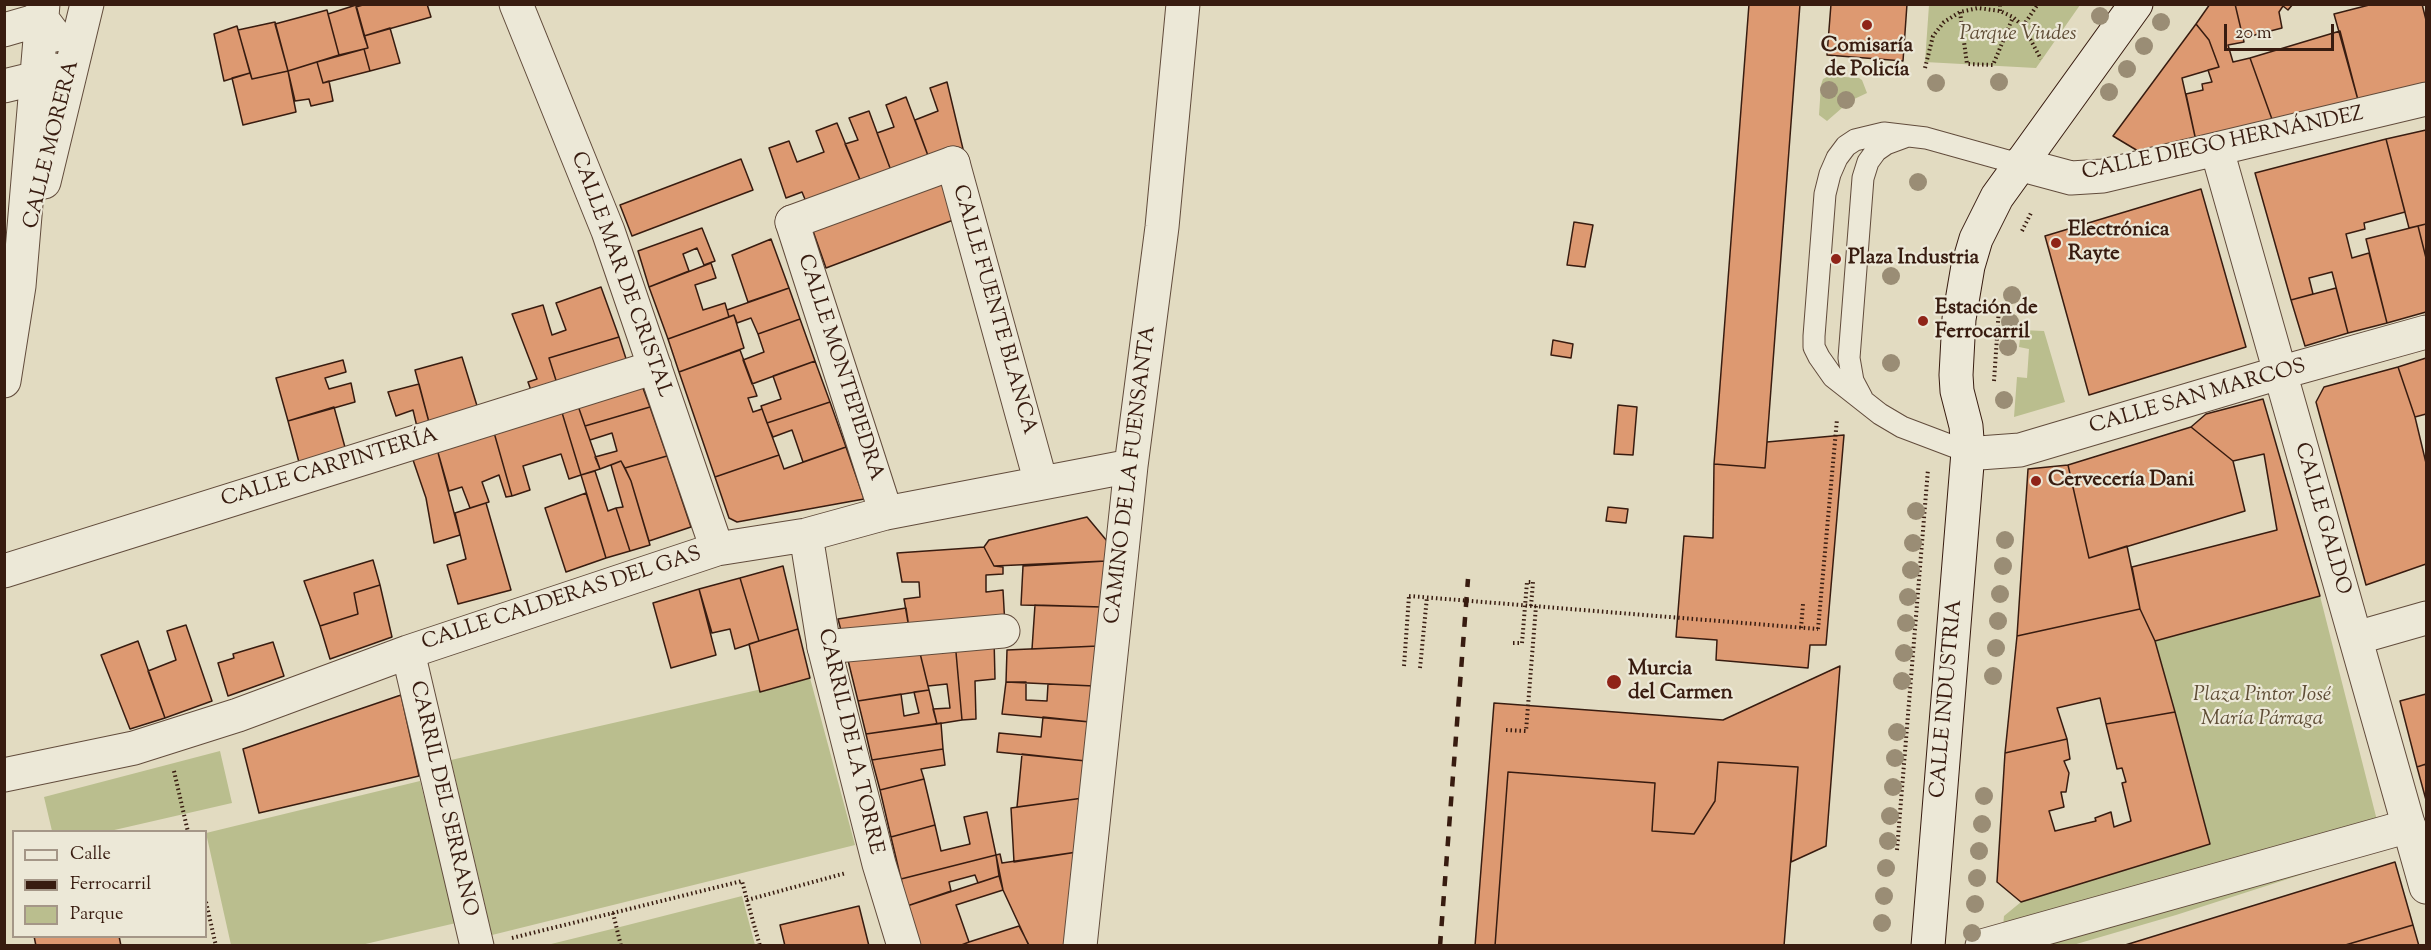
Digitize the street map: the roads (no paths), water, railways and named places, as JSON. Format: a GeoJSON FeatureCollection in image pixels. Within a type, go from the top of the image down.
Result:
{"type":"FeatureCollection","features":[{"type":"Feature","properties":{"kind":"street","name":"CALLE MORERA"},"geometry":{"type":"LineString","coordinates":[[19,286],[87,4]]}},
{"type":"Feature","properties":{"kind":"street","name":"CALLE MAR DE CRISTAL"},"geometry":{"type":"LineString","coordinates":[[516,4],[608,231],[717,549]]}},
{"type":"Feature","properties":{"kind":"street","name":"CAMINO DE LA FUENSANTA"},"geometry":{"type":"LineString","coordinates":[[1080,945],[1131,466],[1162,227],[1183,4]]}},
{"type":"Feature","properties":{"kind":"street"},"geometry":{"type":"LineString","coordinates":[[1968,452],[1967,433],[1957,391],[1956,375],[1959,319],[1965,281],[1976,239],[1997,196],[2136,4]]}},
{"type":"Feature","properties":{"kind":"street","name":"CALLE MORERA"},"geometry":{"type":"LineString","coordinates":[[4,381],[19,286],[42,12]]}},
{"type":"Feature","properties":{"kind":"street"},"geometry":{"type":"LineString","coordinates":[[4,30],[42,12],[74,60],[37,78],[4,86]]}},
{"type":"Feature","properties":{"kind":"street","name":"CALLE DIEGO HERNÁNDEZ"},"geometry":{"type":"LineString","coordinates":[[2019,164],[2071,178],[2103,176],[2427,99]]}},
{"type":"Feature","properties":{"kind":"street","name":"CALLE GALDO"},"geometry":{"type":"LineString","coordinates":[[2217,150],[2427,887]]}},
{"type":"Feature","properties":{"kind":"street","name":"CALLE FUENTE BLANCA"},"geometry":{"type":"LineString","coordinates":[[792,222],[953,163],[1041,483]]}},
{"type":"Feature","properties":{"kind":"street","name":"CALLE MONTEPIEDRA"},"geometry":{"type":"LineString","coordinates":[[792,222],[886,513]]}},
{"type":"Feature","properties":{"kind":"street","name":"CALLE SAN MARCOS"},"geometry":{"type":"LineString","coordinates":[[1968,452],[2020,450],[2279,373],[2427,332]]}},
{"type":"Feature","properties":{"kind":"street","name":"CALLE CARPINTERÍA"},"geometry":{"type":"LineString","coordinates":[[4,571],[655,367]]}},
{"type":"Feature","properties":{"kind":"street","name":"CALLE INDUSTRIA"},"geometry":{"type":"LineString","coordinates":[[1928,945],[1968,452]]}},
{"type":"Feature","properties":{"kind":"street","name":"CALLE CALDERAS DEL GAS"},"geometry":{"type":"LineString","coordinates":[[4,775],[134,748],[166,738],[238,715],[408,652],[717,549],[806,535],[886,513],[1131,466]]}},
{"type":"Feature","properties":{"kind":"street","name":"CARRIL DE LA TORRE"},"geometry":{"type":"LineString","coordinates":[[806,535],[824,646],[879,864],[904,945]]}},
{"type":"Feature","properties":{"kind":"street"},"geometry":{"type":"LineString","coordinates":[[2356,638],[2427,618]]}},
{"type":"Feature","properties":{"kind":"street"},"geometry":{"type":"LineString","coordinates":[[824,646],[1003,631]]}},
{"type":"Feature","properties":{"kind":"street","name":"CARRIL DEL SERRANO"},"geometry":{"type":"LineString","coordinates":[[408,652],[491,943]]}},
{"type":"Feature","properties":{"kind":"street"},"geometry":{"type":"LineString","coordinates":[[1982,945],[2409,826]]}},
{"type":"Feature","properties":{"kind":"lane"},"geometry":{"type":"LineString","coordinates":[[1968,452],[1902,427],[1866,404],[1829,372],[1814,347],[1825,194],[1837,159],[1855,140],[1884,132],[1912,135],[2019,164]]}},
{"type":"Feature","properties":{"kind":"lane"},"geometry":{"type":"LineString","coordinates":[[1866,404],[1852,381],[1849,358],[1863,178],[1868,162],[1876,151],[1886,144],[1912,135]]}},
{"type":"Feature","properties":{"kind":"railway"},"geometry":{"type":"LineString","coordinates":[[1440,946],[1468,579]]}},
{"type":"Feature","properties":{"kind":"place","name":"Comisaría de Policía"},"geometry":{"type":"Point","coordinates":[1867,25]}},
{"type":"Feature","properties":{"kind":"place","name":"Electrónica Rayte"},"geometry":{"type":"Point","coordinates":[2056,243]}},
{"type":"Feature","properties":{"kind":"place","name":"Plaza Industria"},"geometry":{"type":"Point","coordinates":[1836,259]}},
{"type":"Feature","properties":{"kind":"place","name":"Estación de Ferrocarril"},"geometry":{"type":"Point","coordinates":[1923,321]}},
{"type":"Feature","properties":{"kind":"place","name":"Cervecería Dani"},"geometry":{"type":"Point","coordinates":[2036,481]}},
{"type":"Feature","properties":{"kind":"place","name":"Murcia del Carmen"},"geometry":{"type":"Point","coordinates":[1614,682]}},
{"type":"Feature","properties":{"kind":"park label","name":"Parque Viudes"},"geometry":{"type":"Point","coordinates":[2018,35]}},
{"type":"Feature","properties":{"kind":"park label","name":"Plaza Pintor José María Párraga"},"geometry":{"type":"Point","coordinates":[2262,708]}}]}
